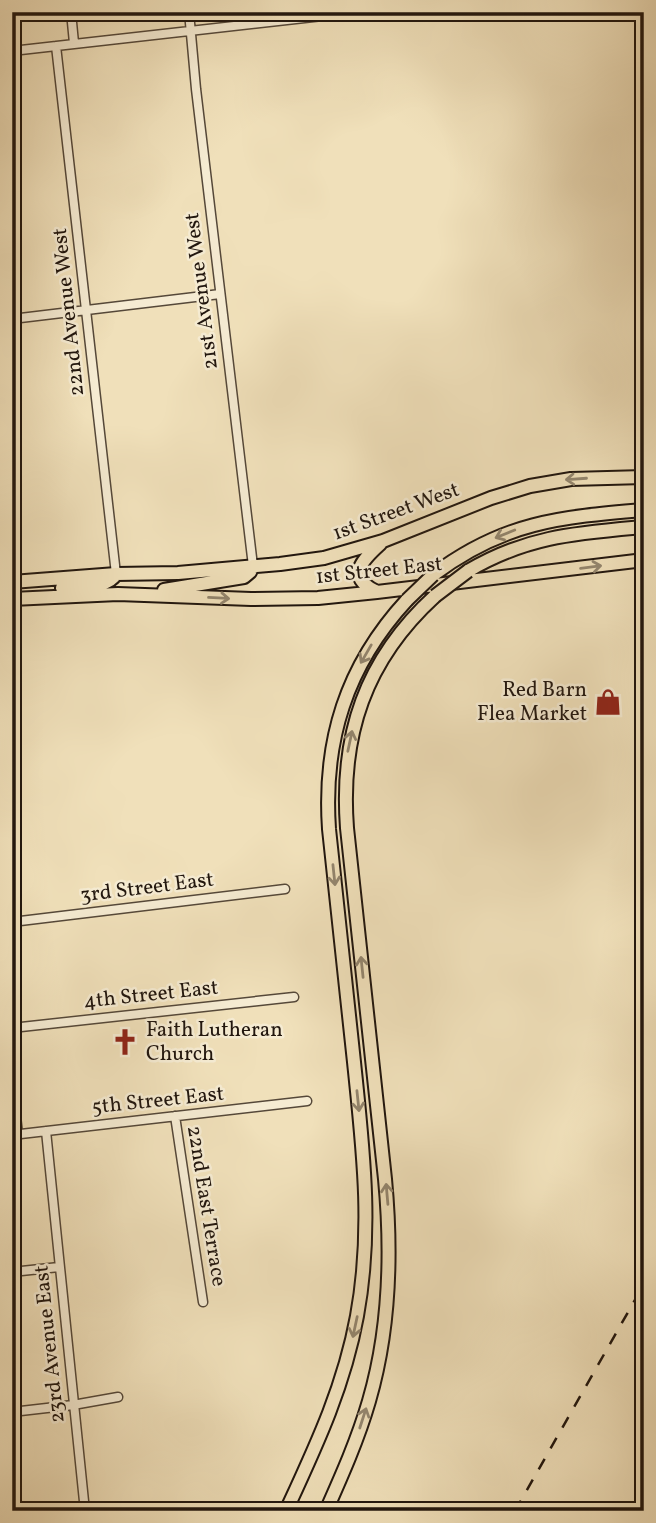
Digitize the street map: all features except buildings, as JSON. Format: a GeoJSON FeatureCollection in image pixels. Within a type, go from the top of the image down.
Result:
{"type":"FeatureCollection","features":[{"type":"Feature","properties":{"kind":"main road","name":"1st Street West"},"geometry":{"type":"LineString","coordinates":[[12,582],[116,574],[178,573],[324,558],[383,541],[491,498],[530,486],[571,479],[644,477]]}},
{"type":"Feature","properties":{"kind":"main road"},"geometry":{"type":"LineString","coordinates":[[286,1511],[325,1428],[346,1365],[360,1300],[366,1238],[365,1170],[328,821],[329,766],[338,719],[355,675],[378,635],[407,600],[433,575],[471,550],[515,530],[560,519],[644,510]]}},
{"type":"Feature","properties":{"kind":"main road"},"geometry":{"type":"LineString","coordinates":[[326,1511],[356,1441],[369,1402],[387,1301],[389,1257],[386,1179],[345,797],[346,766],[360,706],[372,677],[396,638],[435,596],[468,571],[505,552],[550,538],[644,527]]}},
{"type":"Feature","properties":{"kind":"main road"},"geometry":{"type":"LineString","coordinates":[[377,593],[363,583],[359,569],[364,559],[383,541]]}},
{"type":"Feature","properties":{"kind":"main road","name":"1st Street East"},"geometry":{"type":"LineString","coordinates":[[12,599],[118,594],[318,598],[644,560]]}},
{"type":"Feature","properties":{"kind":"main road"},"geometry":{"type":"LineString","coordinates":[[12,593],[104,584],[113,580],[116,574],[126,588],[147,595],[244,577],[253,566]]}},
{"type":"Feature","properties":{"kind":"street"},"geometry":{"type":"LineString","coordinates":[[71,12],[74,43]]}},
{"type":"Feature","properties":{"kind":"street","name":"21st Avenue West"},"geometry":{"type":"LineString","coordinates":[[189,12],[253,566]]}},
{"type":"Feature","properties":{"kind":"street"},"geometry":{"type":"LineString","coordinates":[[12,51],[321,14],[358,12]]}},
{"type":"Feature","properties":{"kind":"street","name":"22nd Avenue West"},"geometry":{"type":"LineString","coordinates":[[56,46],[116,574]]}},
{"type":"Feature","properties":{"kind":"street"},"geometry":{"type":"LineString","coordinates":[[12,319],[220,294]]}},
{"type":"Feature","properties":{"kind":"street","name":"3rd Street East"},"geometry":{"type":"LineString","coordinates":[[12,922],[285,889]]}},
{"type":"Feature","properties":{"kind":"street","name":"4th Street East"},"geometry":{"type":"LineString","coordinates":[[12,1028],[294,997]]}},
{"type":"Feature","properties":{"kind":"street"},"geometry":{"type":"LineString","coordinates":[[12,1080],[15,1134]]}},
{"type":"Feature","properties":{"kind":"street","name":"5th Street East"},"geometry":{"type":"LineString","coordinates":[[15,1134],[307,1101]]}},
{"type":"Feature","properties":{"kind":"street","name":"22nd East Terrace"},"geometry":{"type":"LineString","coordinates":[[175,1116],[203,1302]]}},
{"type":"Feature","properties":{"kind":"street","name":"23rd Avenue East"},"geometry":{"type":"LineString","coordinates":[[46,1131],[85,1511]]}},
{"type":"Feature","properties":{"kind":"street"},"geometry":{"type":"LineString","coordinates":[[12,1272],[59,1267]]}},
{"type":"Feature","properties":{"kind":"street"},"geometry":{"type":"LineString","coordinates":[[12,1412],[118,1397]]}},
{"type":"Feature","properties":{"kind":"railway"},"geometry":{"type":"LineString","coordinates":[[515,1511],[644,1284]]}},
{"type":"Feature","properties":{"kind":"place","name":"Red Barn Flea Market"},"geometry":{"type":"Point","coordinates":[608,702]}},
{"type":"Feature","properties":{"kind":"place","name":"Faith Lutheran Church"},"geometry":{"type":"Point","coordinates":[125,1042]}}]}
